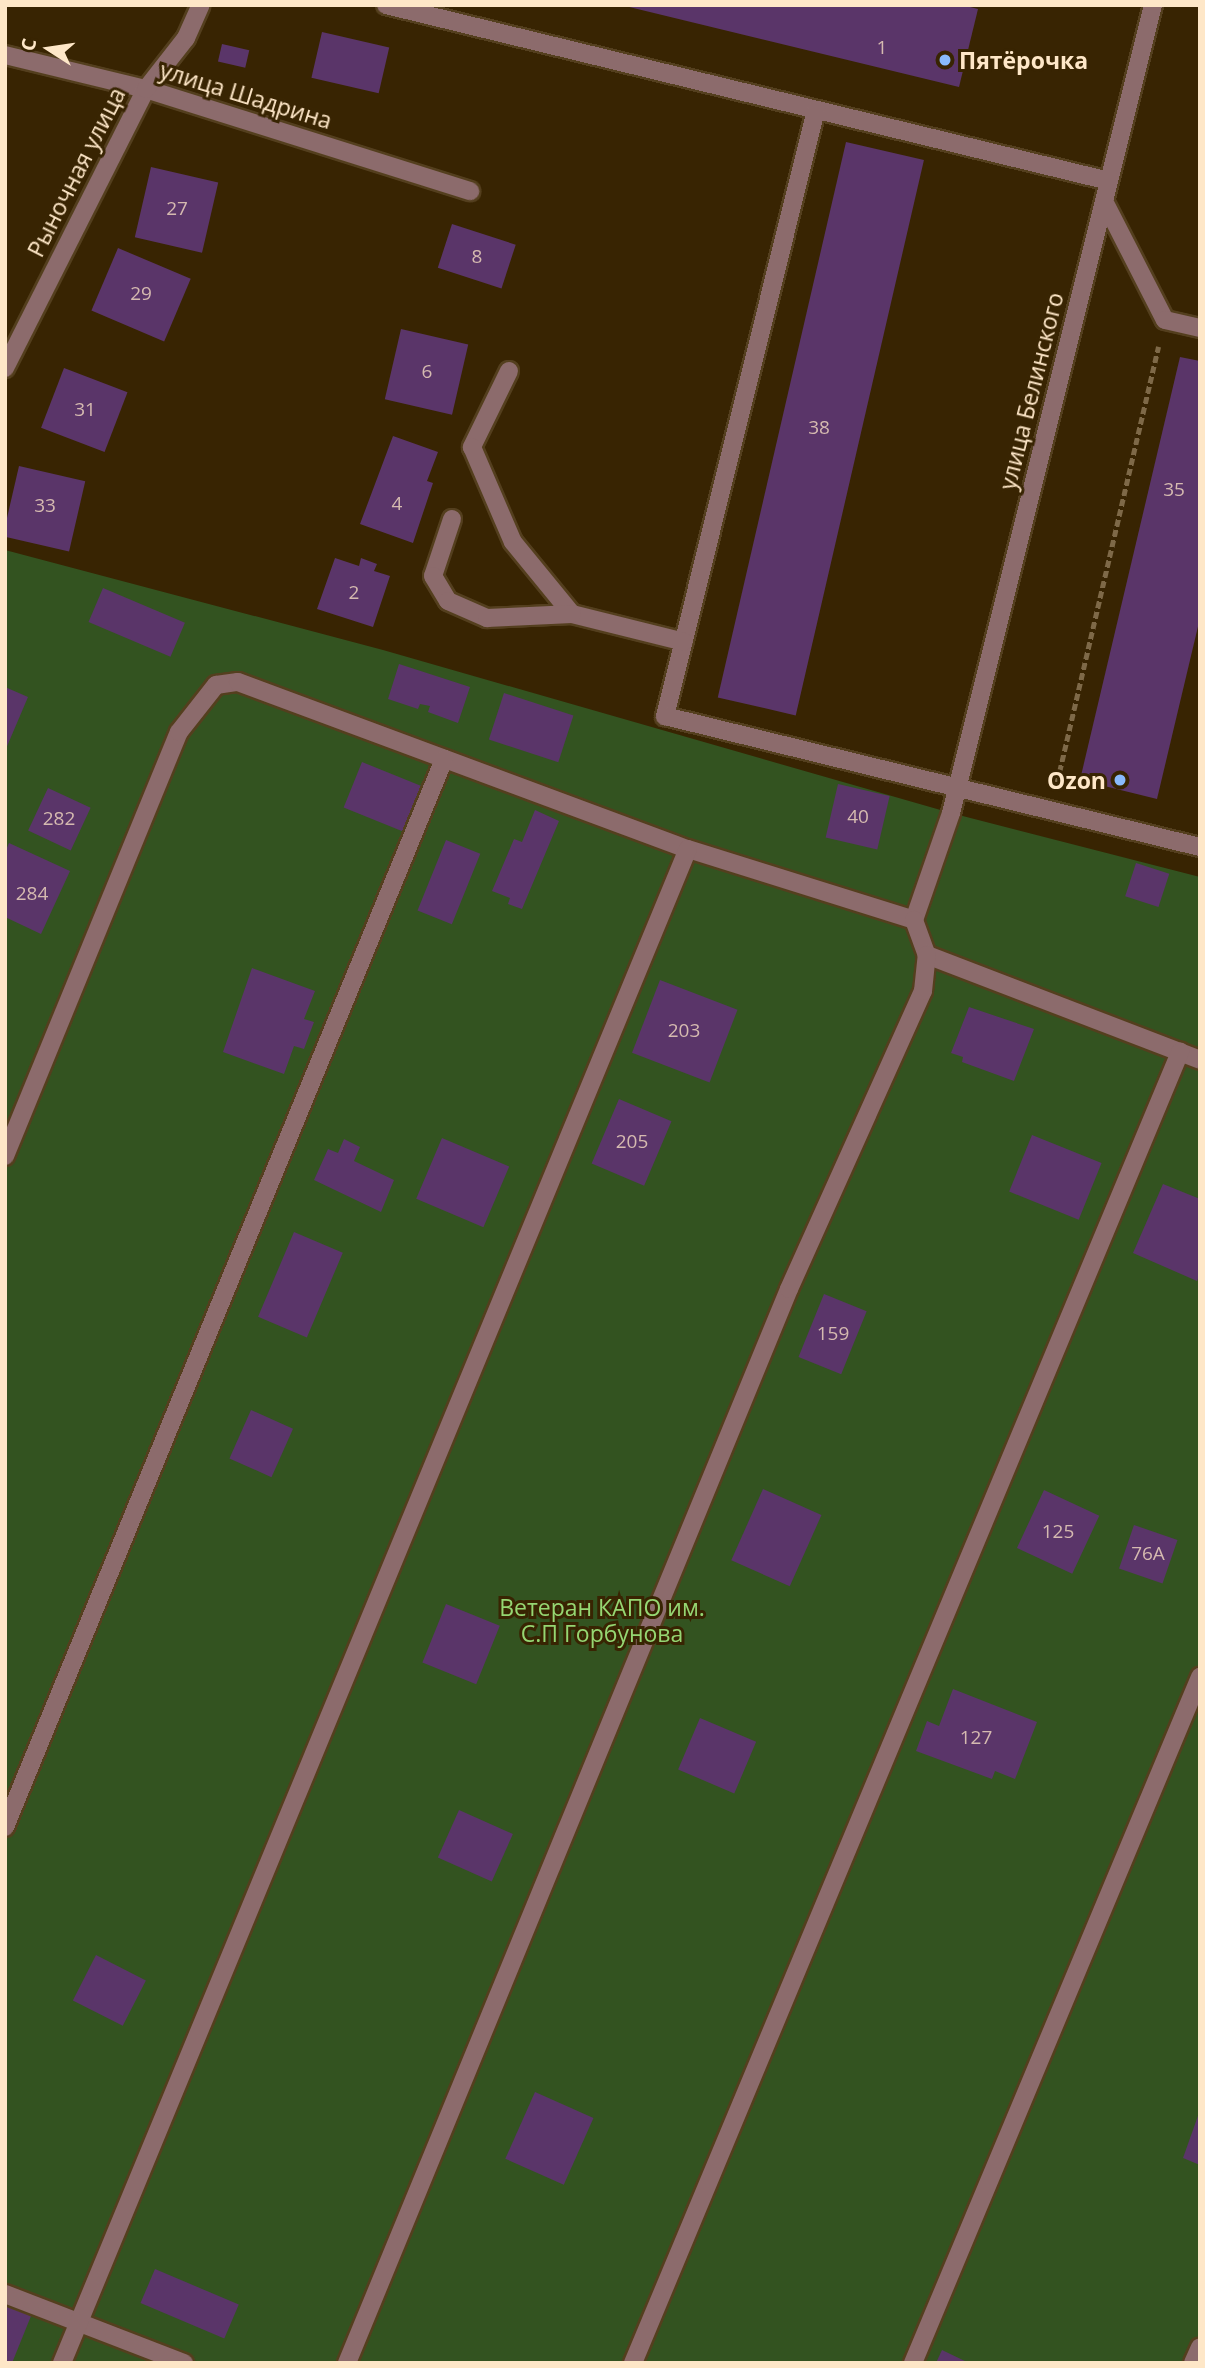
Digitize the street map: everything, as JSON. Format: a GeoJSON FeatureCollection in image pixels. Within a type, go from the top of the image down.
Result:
{"type":"FeatureCollection","features":[{"type":"Feature","properties":{"kind":"street","name":"Рыночная улица"},"geometry":{"type":"LineString","coordinates":[[5,368],[146,89],[186,38],[201,5]]}},
{"type":"Feature","properties":{"kind":"street"},"geometry":{"type":"LineString","coordinates":[[386,5],[1109,181]]}},
{"type":"Feature","properties":{"kind":"street","name":"улица Белинского"},"geometry":{"type":"LineString","coordinates":[[914,920],[951,813],[955,788],[1153,5]]}},
{"type":"Feature","properties":{"kind":"street","name":"улица Шадрина"},"geometry":{"type":"LineString","coordinates":[[5,55],[146,89],[470,191]]}},
{"type":"Feature","properties":{"kind":"street"},"geometry":{"type":"LineString","coordinates":[[816,110],[665,716],[1199,846]]}},
{"type":"Feature","properties":{"kind":"street"},"geometry":{"type":"LineString","coordinates":[[1105,202],[1165,320],[1200,328]]}},
{"type":"Feature","properties":{"kind":"street"},"geometry":{"type":"LineString","coordinates":[[509,372],[472,447],[513,542],[572,614]]}},
{"type":"Feature","properties":{"kind":"street"},"geometry":{"type":"LineString","coordinates":[[452,519],[433,576],[448,601],[487,618],[572,614],[684,642]]}},
{"type":"Feature","properties":{"kind":"street"},"geometry":{"type":"LineString","coordinates":[[5,1156],[179,733],[216,685],[238,682],[688,849],[914,920],[927,955],[923,992],[789,1289],[347,2363]]}},
{"type":"Feature","properties":{"kind":"street"},"geometry":{"type":"LineString","coordinates":[[5,1827],[444,758]]}},
{"type":"Feature","properties":{"kind":"street"},"geometry":{"type":"LineString","coordinates":[[62,2363],[688,849]]}},
{"type":"Feature","properties":{"kind":"street"},"geometry":{"type":"LineString","coordinates":[[927,955],[1200,1060]]}},
{"type":"Feature","properties":{"kind":"street"},"geometry":{"type":"LineString","coordinates":[[633,2363],[1180,1052]]}},
{"type":"Feature","properties":{"kind":"street"},"geometry":{"type":"LineString","coordinates":[[913,2363],[1200,1676]]}},
{"type":"Feature","properties":{"kind":"street"},"geometry":{"type":"LineString","coordinates":[[5,2294],[184,2363]]}},
{"type":"Feature","properties":{"kind":"street"},"geometry":{"type":"LineString","coordinates":[[1193,2363],[1200,2347]]}},
{"type":"Feature","properties":{"kind":"path"},"geometry":{"type":"LineString","coordinates":[[1050,810],[1165,320]]}},
{"type":"Feature","properties":{"kind":"green space","name":"Ветеран КАПО им. С.П Горбунова"},"geometry":{"type":"Polygon","coordinates":[[[5,550],[383,650],[951,813],[1200,877],[1200,2363],[5,2363],[5,550]]]}},
{"type":"Feature","properties":{"kind":"building"},"geometry":{"type":"Polygon","coordinates":[[[621,5],[962,5],[978,9],[959,87],[621,5]]]}},
{"type":"Feature","properties":{"kind":"building"},"geometry":{"type":"Polygon","coordinates":[[[322,32],[389,48],[379,93],[311,78],[322,32]]]}},
{"type":"Feature","properties":{"kind":"building"},"geometry":{"type":"Polygon","coordinates":[[[222,44],[249,50],[245,68],[218,62],[222,44]]]}},
{"type":"Feature","properties":{"kind":"building"},"geometry":{"type":"Polygon","coordinates":[[[846,142],[924,160],[796,715],[718,697],[846,142]]]}},
{"type":"Feature","properties":{"kind":"building"},"geometry":{"type":"Polygon","coordinates":[[[151,167],[218,183],[202,253],[135,237],[151,167]]]}},
{"type":"Feature","properties":{"kind":"building"},"geometry":{"type":"Polygon","coordinates":[[[452,224],[516,245],[502,288],[438,268],[452,224]]]}},
{"type":"Feature","properties":{"kind":"building"},"geometry":{"type":"Polygon","coordinates":[[[118,248],[191,279],[164,341],[91,311],[118,248]]]}},
{"type":"Feature","properties":{"kind":"building"},"geometry":{"type":"Polygon","coordinates":[[[401,329],[468,345],[452,415],[385,399],[401,329]]]}},
{"type":"Feature","properties":{"kind":"building"},"geometry":{"type":"Polygon","coordinates":[[[1180,357],[1200,361],[1200,618],[1157,799],[1080,780],[1180,357]]]}},
{"type":"Feature","properties":{"kind":"building"},"geometry":{"type":"Polygon","coordinates":[[[64,368],[127,392],[105,452],[41,428],[64,368]]]}},
{"type":"Feature","properties":{"kind":"building"},"geometry":{"type":"Polygon","coordinates":[[[393,436],[438,452],[427,481],[433,483],[413,543],[360,524],[393,436]]]}},
{"type":"Feature","properties":{"kind":"building"},"geometry":{"type":"Polygon","coordinates":[[[19,466],[85,481],[69,551],[5,537],[19,466]]]}},
{"type":"Feature","properties":{"kind":"building"},"geometry":{"type":"Polygon","coordinates":[[[335,558],[359,566],[361,558],[377,564],[374,571],[390,576],[373,627],[317,609],[335,558]]]}},
{"type":"Feature","properties":{"kind":"building"},"geometry":{"type":"Polygon","coordinates":[[[103,588],[185,623],[170,657],[89,622],[103,588]]]}},
{"type":"Feature","properties":{"kind":"building"},"geometry":{"type":"Polygon","coordinates":[[[399,664],[470,687],[458,723],[428,712],[430,706],[420,704],[418,709],[388,699],[399,664]]]}},
{"type":"Feature","properties":{"kind":"building"},"geometry":{"type":"Polygon","coordinates":[[[5,687],[28,697],[5,751],[5,687]]]}},
{"type":"Feature","properties":{"kind":"building"},"geometry":{"type":"Polygon","coordinates":[[[504,693],[573,716],[558,762],[489,740],[504,693]]]}},
{"type":"Feature","properties":{"kind":"building"},"geometry":{"type":"Polygon","coordinates":[[[362,762],[431,790],[412,835],[344,807],[362,762]]]}},
{"type":"Feature","properties":{"kind":"building"},"geometry":{"type":"Polygon","coordinates":[[[838,784],[890,796],[877,850],[826,838],[838,784]]]}},
{"type":"Feature","properties":{"kind":"building"},"geometry":{"type":"Polygon","coordinates":[[[48,788],[91,808],[71,850],[28,831],[48,788]]]}},
{"type":"Feature","properties":{"kind":"building"},"geometry":{"type":"Polygon","coordinates":[[[535,810],[559,821],[522,909],[508,904],[510,898],[492,891],[514,839],[522,842],[535,810]]]}},
{"type":"Feature","properties":{"kind":"building"},"geometry":{"type":"Polygon","coordinates":[[[446,840],[480,854],[452,924],[418,910],[446,840]]]}},
{"type":"Feature","properties":{"kind":"building"},"geometry":{"type":"Polygon","coordinates":[[[9,843],[70,871],[41,934],[5,917],[5,852],[9,843]]]}},
{"type":"Feature","properties":{"kind":"building"},"geometry":{"type":"Polygon","coordinates":[[[1136,863],[1169,874],[1158,907],[1125,896],[1136,863]]]}},
{"type":"Feature","properties":{"kind":"building"},"geometry":{"type":"Polygon","coordinates":[[[252,968],[315,991],[304,1019],[314,1022],[304,1049],[294,1046],[284,1074],[223,1052],[252,968]]]}},
{"type":"Feature","properties":{"kind":"building"},"geometry":{"type":"Polygon","coordinates":[[[660,980],[737,1010],[710,1083],[632,1053],[660,980]]]}},
{"type":"Feature","properties":{"kind":"building"},"geometry":{"type":"Polygon","coordinates":[[[969,1007],[1034,1029],[1014,1081],[962,1062],[963,1057],[951,1053],[969,1007]]]}},
{"type":"Feature","properties":{"kind":"building"},"geometry":{"type":"Polygon","coordinates":[[[619,1099],[671,1121],[644,1186],[592,1163],[619,1099]]]}},
{"type":"Feature","properties":{"kind":"building"},"geometry":{"type":"Polygon","coordinates":[[[1032,1135],[1102,1163],[1079,1220],[1009,1192],[1032,1135]]]}},
{"type":"Feature","properties":{"kind":"building"},"geometry":{"type":"Polygon","coordinates":[[[442,1138],[509,1167],[483,1227],[416,1199],[442,1138]]]}},
{"type":"Feature","properties":{"kind":"building"},"geometry":{"type":"Polygon","coordinates":[[[344,1139],[360,1147],[354,1161],[394,1180],[381,1212],[314,1180],[328,1149],[338,1153],[344,1139]]]}},
{"type":"Feature","properties":{"kind":"building"},"geometry":{"type":"Polygon","coordinates":[[[1163,1184],[1200,1199],[1200,1274],[1197,1281],[1133,1253],[1163,1184]]]}},
{"type":"Feature","properties":{"kind":"building"},"geometry":{"type":"Polygon","coordinates":[[[294,1232],[343,1253],[307,1337],[258,1317],[294,1232]]]}},
{"type":"Feature","properties":{"kind":"building"},"geometry":{"type":"Polygon","coordinates":[[[824,1294],[867,1311],[841,1374],[799,1357],[824,1294]]]}},
{"type":"Feature","properties":{"kind":"building"},"geometry":{"type":"Polygon","coordinates":[[[251,1410],[293,1429],[271,1477],[229,1458],[251,1410]]]}},
{"type":"Feature","properties":{"kind":"building"},"geometry":{"type":"Polygon","coordinates":[[[763,1489],[821,1515],[790,1586],[731,1560],[763,1489]]]}},
{"type":"Feature","properties":{"kind":"building"},"geometry":{"type":"Polygon","coordinates":[[[1044,1490],[1099,1516],[1072,1574],[1017,1548],[1044,1490]]]}},
{"type":"Feature","properties":{"kind":"building"},"geometry":{"type":"Polygon","coordinates":[[[1134,1525],[1177,1540],[1163,1583],[1119,1568],[1134,1525]]]}},
{"type":"Feature","properties":{"kind":"building"},"geometry":{"type":"Polygon","coordinates":[[[446,1604],[500,1626],[476,1684],[422,1662],[446,1604]]]}},
{"type":"Feature","properties":{"kind":"building"},"geometry":{"type":"Polygon","coordinates":[[[953,1689],[1037,1722],[1015,1779],[995,1771],[992,1779],[916,1751],[927,1721],[939,1726],[953,1689]]]}},
{"type":"Feature","properties":{"kind":"building"},"geometry":{"type":"Polygon","coordinates":[[[700,1718],[756,1742],[734,1793],[678,1770],[700,1718]]]}},
{"type":"Feature","properties":{"kind":"building"},"geometry":{"type":"Polygon","coordinates":[[[459,1810],[513,1834],[492,1882],[438,1858],[459,1810]]]}},
{"type":"Feature","properties":{"kind":"building"},"geometry":{"type":"Polygon","coordinates":[[[96,1955],[146,1980],[123,2026],[73,2000],[96,1955]]]}},
{"type":"Feature","properties":{"kind":"building"},"geometry":{"type":"Polygon","coordinates":[[[535,2092],[593,2118],[564,2185],[505,2159],[535,2092]]]}},
{"type":"Feature","properties":{"kind":"building"},"geometry":{"type":"Polygon","coordinates":[[[1200,2113],[1200,2165],[1183,2158],[1200,2113]]]}},
{"type":"Feature","properties":{"kind":"building"},"geometry":{"type":"Polygon","coordinates":[[[155,2269],[239,2305],[224,2339],[141,2303],[155,2269]]]}},
{"type":"Feature","properties":{"kind":"building"},"geometry":{"type":"Polygon","coordinates":[[[5,2305],[31,2316],[12,2363],[5,2363],[5,2305]]]}},
{"type":"Feature","properties":{"kind":"building"},"geometry":{"type":"Polygon","coordinates":[[[942,2350],[969,2363],[936,2363],[942,2350]]]}},
{"type":"Feature","properties":{"kind":"place","name":"Пятёрочка"},"geometry":{"type":"Point","coordinates":[945,60]}},
{"type":"Feature","properties":{"kind":"place","name":"Ozon"},"geometry":{"type":"Point","coordinates":[1120,780]}}]}
